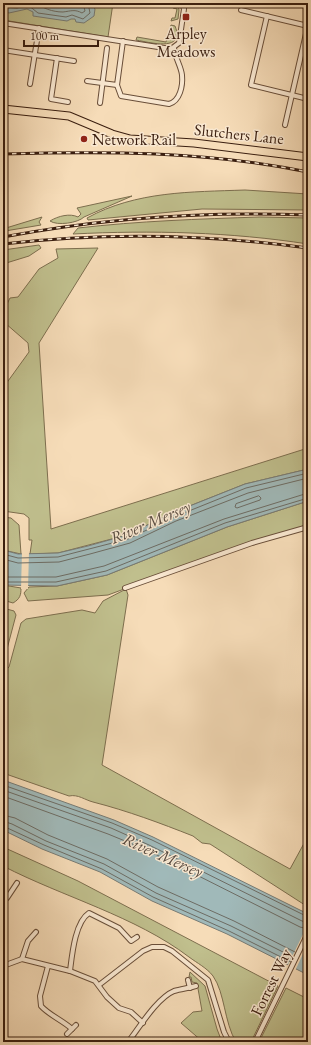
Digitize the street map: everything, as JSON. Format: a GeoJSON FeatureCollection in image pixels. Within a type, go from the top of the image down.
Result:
{"type":"FeatureCollection","features":[{"type":"Feature","properties":{"kind":"highway","name":"Slutchers Lane"},"geometry":{"type":"LineString","coordinates":[[3,109],[69,116],[112,134],[130,139],[201,144],[308,157]]}},
{"type":"Feature","properties":{"kind":"street"},"geometry":{"type":"LineString","coordinates":[[3,22],[167,49],[174,48],[179,43],[184,9],[182,3]]}},
{"type":"Feature","properties":{"kind":"street"},"geometry":{"type":"LineString","coordinates":[[241,10],[308,26],[285,125]]}},
{"type":"Feature","properties":{"kind":"street"},"geometry":{"type":"LineString","coordinates":[[267,16],[251,85],[308,99]]}},
{"type":"Feature","properties":{"kind":"street"},"geometry":{"type":"LineString","coordinates":[[30,84],[39,28]]}},
{"type":"Feature","properties":{"kind":"street"},"geometry":{"type":"LineString","coordinates":[[123,41],[117,85],[121,96],[169,104],[178,99],[182,75],[175,56],[174,48]]}},
{"type":"Feature","properties":{"kind":"street"},"geometry":{"type":"LineString","coordinates":[[100,103],[107,48]]}},
{"type":"Feature","properties":{"kind":"street"},"geometry":{"type":"LineString","coordinates":[[3,50],[74,61]]}},
{"type":"Feature","properties":{"kind":"street"},"geometry":{"type":"LineString","coordinates":[[57,58],[51,98],[68,102]]}},
{"type":"Feature","properties":{"kind":"street"},"geometry":{"type":"LineString","coordinates":[[87,81],[117,85]]}},
{"type":"Feature","properties":{"kind":"street"},"geometry":{"type":"LineString","coordinates":[[126,588],[245,545],[308,527]]}},
{"type":"Feature","properties":{"kind":"street"},"geometry":{"type":"LineString","coordinates":[[3,901],[7,898],[17,883]]}},
{"type":"Feature","properties":{"kind":"street"},"geometry":{"type":"LineString","coordinates":[[70,971],[73,948],[83,917],[89,913],[119,928],[131,942],[137,937]]}},
{"type":"Feature","properties":{"kind":"street"},"geometry":{"type":"LineString","coordinates":[[22,959],[28,941],[36,932]]}},
{"type":"Feature","properties":{"kind":"street","name":"Forrest Way"},"geometry":{"type":"LineString","coordinates":[[255,1042],[308,933]]}},
{"type":"Feature","properties":{"kind":"street"},"geometry":{"type":"LineString","coordinates":[[99,985],[143,951],[152,947],[164,947],[208,980],[228,1042]]}},
{"type":"Feature","properties":{"kind":"street"},"geometry":{"type":"LineString","coordinates":[[3,966],[22,959],[70,971],[95,981],[107,997],[119,1008],[131,1012],[143,1023]]}},
{"type":"Feature","properties":{"kind":"street"},"geometry":{"type":"LineString","coordinates":[[48,966],[40,996],[41,1006],[46,1012],[63,1021],[72,1029]]}},
{"type":"Feature","properties":{"kind":"street"},"geometry":{"type":"LineString","coordinates":[[188,980],[190,988]]}},
{"type":"Feature","properties":{"kind":"street"},"geometry":{"type":"LineString","coordinates":[[128,1042],[153,1010],[168,995],[174,991],[196,986]]}},
{"type":"Feature","properties":{"kind":"street"},"geometry":{"type":"LineString","coordinates":[[67,1034],[76,1025]]}},
{"type":"Feature","properties":{"kind":"shaded area"},"geometry":{"type":"Polygon","coordinates":[[[3,3],[113,3],[108,37],[3,20],[3,3]]]}},
{"type":"Feature","properties":{"kind":"shaded area"},"geometry":{"type":"Polygon","coordinates":[[[172,3],[178,4],[179,10],[178,19],[171,21],[172,18],[175,18],[177,9],[173,8],[172,3]]]}},
{"type":"Feature","properties":{"kind":"shaded area"},"geometry":{"type":"Polygon","coordinates":[[[171,25],[175,26],[177,34],[175,40],[171,43],[157,44],[136,40],[137,37],[166,42],[167,38],[172,38],[173,30],[170,29],[171,25]]]}},
{"type":"Feature","properties":{"kind":"shaded area"},"geometry":{"type":"Polygon","coordinates":[[[245,190],[308,194],[308,210],[202,209],[88,220],[87,218],[106,209],[144,198],[204,191],[245,190]]]}},
{"type":"Feature","properties":{"kind":"shaded area"},"geometry":{"type":"Polygon","coordinates":[[[132,196],[77,221],[62,224],[53,223],[50,221],[71,215],[78,217],[81,214],[77,208],[132,196]]]}},
{"type":"Feature","properties":{"kind":"shaded area"},"geometry":{"type":"Polygon","coordinates":[[[42,217],[39,222],[41,225],[5,231],[6,228],[42,217]]]}},
{"type":"Feature","properties":{"kind":"shaded area"},"geometry":{"type":"Polygon","coordinates":[[[260,217],[308,218],[308,244],[249,237],[191,233],[132,232],[73,234],[78,228],[169,221],[260,217]]]}},
{"type":"Feature","properties":{"kind":"shaded area"},"geometry":{"type":"Polygon","coordinates":[[[39,245],[41,248],[29,256],[3,264],[3,250],[39,245]]]}},
{"type":"Feature","properties":{"kind":"shaded area"},"geometry":{"type":"Polygon","coordinates":[[[98,248],[39,343],[51,529],[308,448],[308,469],[245,484],[172,513],[127,535],[58,553],[30,554],[32,540],[29,540],[29,518],[24,514],[3,511],[3,388],[29,352],[28,343],[5,323],[3,325],[3,312],[10,298],[18,297],[39,269],[58,258],[56,249],[98,248]]]}},
{"type":"Feature","properties":{"kind":"shaded area"},"geometry":{"type":"Polygon","coordinates":[[[308,501],[308,527],[186,566],[108,595],[28,601],[24,593],[29,587],[57,586],[107,575],[227,527],[308,501]]]}},
{"type":"Feature","properties":{"kind":"shaded area"},"geometry":{"type":"Polygon","coordinates":[[[3,517],[11,518],[19,525],[21,554],[3,550],[3,517]]]}},
{"type":"Feature","properties":{"kind":"shaded area"},"geometry":{"type":"Polygon","coordinates":[[[3,585],[21,588],[19,598],[13,603],[3,600],[3,585]]]}},
{"type":"Feature","properties":{"kind":"shaded area"},"geometry":{"type":"Polygon","coordinates":[[[126,589],[128,595],[102,765],[290,869],[308,836],[308,907],[210,844],[202,843],[193,836],[131,813],[78,796],[69,796],[3,773],[3,673],[9,667],[21,623],[26,619],[82,610],[95,613],[103,601],[126,589]]]}},
{"type":"Feature","properties":{"kind":"shaded area"},"geometry":{"type":"Polygon","coordinates":[[[3,608],[14,611],[16,615],[7,649],[3,653],[3,608]]]}},
{"type":"Feature","properties":{"kind":"shaded area"},"geometry":{"type":"Polygon","coordinates":[[[3,847],[78,881],[278,986],[251,1042],[236,1042],[229,1026],[217,983],[211,973],[205,968],[146,930],[3,866],[3,847]]]}},
{"type":"Feature","properties":{"kind":"shaded area"},"geometry":{"type":"Polygon","coordinates":[[[190,972],[205,986],[222,1042],[203,1042],[181,1023],[193,1012],[202,1011],[197,983],[192,982],[191,977],[189,977],[190,972]]]}},
{"type":"Feature","properties":{"kind":"shaded area"},"geometry":{"type":"Polygon","coordinates":[[[286,988],[308,999],[308,1042],[259,1042],[286,988]]]}},
{"type":"Feature","properties":{"kind":"water"},"geometry":{"type":"Polygon","coordinates":[[[3,3],[91,3],[95,9],[94,16],[84,23],[76,22],[75,19],[67,21],[33,16],[33,12],[27,9],[9,13],[3,11],[3,3]]]}},
{"type":"Feature","properties":{"kind":"water"},"geometry":{"type":"Polygon","coordinates":[[[308,469],[308,501],[227,527],[107,575],[57,586],[3,585],[3,550],[18,554],[58,553],[88,546],[127,535],[172,513],[245,484],[308,469]]]}},
{"type":"Feature","properties":{"kind":"water","name":"River Mersey"},"geometry":{"type":"Polygon","coordinates":[[[3,780],[114,820],[153,837],[308,914],[308,975],[227,934],[152,901],[100,872],[42,849],[3,830],[3,780]]]}},
{"type":"Feature","properties":{"kind":"pier"},"geometry":{"type":"Polygon","coordinates":[[[22,552],[29,552],[28,589],[21,589],[22,552]]]}},
{"type":"Feature","properties":{"kind":"pier"},"geometry":{"type":"Polygon","coordinates":[[[308,924],[308,943],[295,971],[287,967],[308,924]]]}},
{"type":"Feature","properties":{"kind":"railway"},"geometry":{"type":"LineString","coordinates":[[3,154],[118,153],[194,156],[270,165],[308,172]]}},
{"type":"Feature","properties":{"kind":"railway"},"geometry":{"type":"LineString","coordinates":[[3,237],[41,230],[155,217],[232,214],[308,215]]}},
{"type":"Feature","properties":{"kind":"railway"},"geometry":{"type":"LineString","coordinates":[[3,244],[41,240],[117,236],[156,236],[194,237],[270,243],[308,248]]}},
{"type":"Feature","properties":{"kind":"place","name":"Arpley Meadows"},"geometry":{"type":"Point","coordinates":[186,17]}},
{"type":"Feature","properties":{"kind":"place","name":"Network Rail"},"geometry":{"type":"Point","coordinates":[84,139]}}]}
